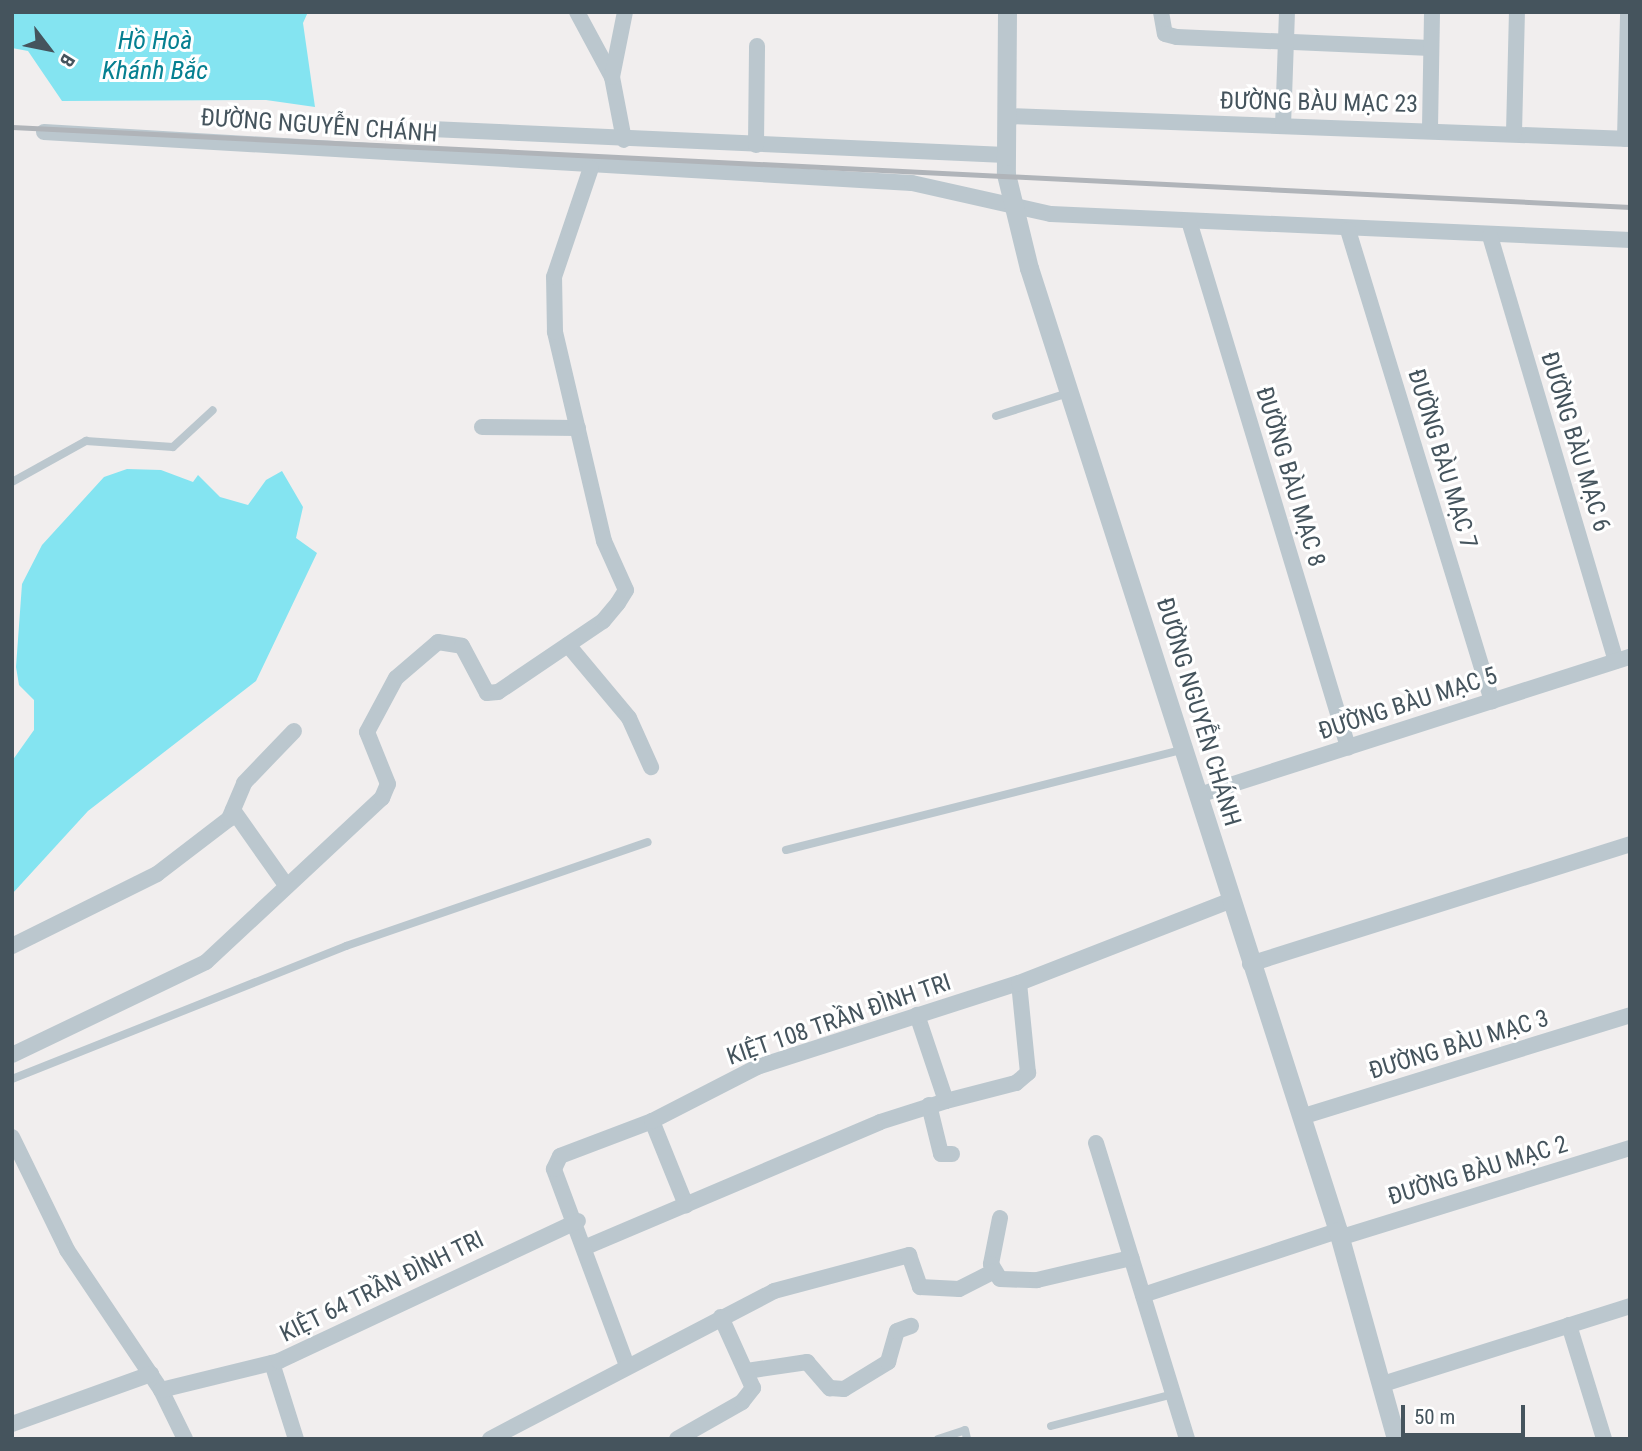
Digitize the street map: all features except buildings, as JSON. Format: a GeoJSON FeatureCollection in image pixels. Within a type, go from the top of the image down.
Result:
{"type":"FeatureCollection","features":[{"type":"Feature","properties":{"kind":"street"},"geometry":{"type":"LineString","coordinates":[[576,12],[612,77],[624,140]]}},
{"type":"Feature","properties":{"kind":"street"},"geometry":{"type":"LineString","coordinates":[[612,77],[625,12]]}},
{"type":"Feature","properties":{"kind":"street","name":"ĐƯỜNG NGUYỄN CHÁNH"},"geometry":{"type":"LineString","coordinates":[[1007,12],[1005,155],[1016,207],[1070,392],[1185,749],[1228,901],[1338,1235],[1383,1384],[1396,1439]]}},
{"type":"Feature","properties":{"kind":"street"},"geometry":{"type":"LineString","coordinates":[[1161,12],[1165,34],[1431,48]]}},
{"type":"Feature","properties":{"kind":"street"},"geometry":{"type":"LineString","coordinates":[[1283,126],[1287,12]]}},
{"type":"Feature","properties":{"kind":"street"},"geometry":{"type":"LineString","coordinates":[[1430,128],[1432,12]]}},
{"type":"Feature","properties":{"kind":"street"},"geometry":{"type":"LineString","coordinates":[[1514,133],[1517,12]]}},
{"type":"Feature","properties":{"kind":"street"},"geometry":{"type":"LineString","coordinates":[[1627,139],[1628,12]]}},
{"type":"Feature","properties":{"kind":"street"},"geometry":{"type":"LineString","coordinates":[[755,145],[757,46]]}},
{"type":"Feature","properties":{"kind":"street","name":"ĐƯỜNG BÀU MẠC 23"},"geometry":{"type":"LineString","coordinates":[[1006,116],[1283,126],[1430,128],[1627,139]]}},
{"type":"Feature","properties":{"kind":"street","name":"ĐƯỜNG NGUYỄN CHÁNH"},"geometry":{"type":"LineString","coordinates":[[431,130],[1005,155]]}},
{"type":"Feature","properties":{"kind":"street","name":"ĐƯỜNG NGUYỄN CHÁNH"},"geometry":{"type":"LineString","coordinates":[[44,132],[591,168],[912,183],[1016,207]]}},
{"type":"Feature","properties":{"kind":"street"},"geometry":{"type":"LineString","coordinates":[[12,1055],[206,962],[382,797],[388,784],[367,732],[396,678],[438,642],[462,646],[487,692],[516,682],[603,621],[626,590],[604,541],[555,332],[554,278],[591,168]]}},
{"type":"Feature","properties":{"kind":"street"},"geometry":{"type":"LineString","coordinates":[[1016,207],[1348,230],[1630,240]]}},
{"type":"Feature","properties":{"kind":"street","name":"ĐƯỜNG BÀU MẠC 8"},"geometry":{"type":"LineString","coordinates":[[1189,221],[1348,747]]}},
{"type":"Feature","properties":{"kind":"street","name":"ĐƯỜNG BÀU MẠC 7"},"geometry":{"type":"LineString","coordinates":[[1348,230],[1492,701]]}},
{"type":"Feature","properties":{"kind":"street","name":"ĐƯỜNG BÀU MẠC 6"},"geometry":{"type":"LineString","coordinates":[[1490,236],[1623,659]]}},
{"type":"Feature","properties":{"kind":"street"},"geometry":{"type":"LineString","coordinates":[[482,427],[578,428]]}},
{"type":"Feature","properties":{"kind":"street"},"geometry":{"type":"LineString","coordinates":[[568,645],[629,718],[651,766]]}},
{"type":"Feature","properties":{"kind":"street","name":"ĐƯỜNG BÀU MẠC 5"},"geometry":{"type":"LineString","coordinates":[[1199,795],[1623,659]]}},
{"type":"Feature","properties":{"kind":"street"},"geometry":{"type":"LineString","coordinates":[[12,946],[157,874],[233,810],[244,783],[294,731]]}},
{"type":"Feature","properties":{"kind":"street"},"geometry":{"type":"LineString","coordinates":[[233,810],[286,886]]}},
{"type":"Feature","properties":{"kind":"street"},"geometry":{"type":"LineString","coordinates":[[1250,964],[1630,844]]}},
{"type":"Feature","properties":{"kind":"street","name":"KIỆT 108 TRẦN ĐÌNH TRI"},"geometry":{"type":"LineString","coordinates":[[626,1363],[578,1221],[553,1163],[652,1121],[757,1067],[1019,983],[1228,901]]}},
{"type":"Feature","properties":{"kind":"street"},"geometry":{"type":"LineString","coordinates":[[586,1247],[929,1105],[1016,1083],[1028,1073],[1019,983]]}},
{"type":"Feature","properties":{"kind":"street"},"geometry":{"type":"LineString","coordinates":[[917,1015],[946,1101]]}},
{"type":"Feature","properties":{"kind":"street","name":"ĐƯỜNG BÀU MẠC 3"},"geometry":{"type":"LineString","coordinates":[[1301,1117],[1630,1015]]}},
{"type":"Feature","properties":{"kind":"street"},"geometry":{"type":"LineString","coordinates":[[929,1105],[941,1154],[952,1154]]}},
{"type":"Feature","properties":{"kind":"street"},"geometry":{"type":"LineString","coordinates":[[652,1121],[686,1205]]}},
{"type":"Feature","properties":{"kind":"street"},"geometry":{"type":"LineString","coordinates":[[12,1138],[67,1250],[161,1390],[185,1439]]}},
{"type":"Feature","properties":{"kind":"street"},"geometry":{"type":"LineString","coordinates":[[1096,1143],[1187,1439]]}},
{"type":"Feature","properties":{"kind":"street","name":"ĐƯỜNG BÀU MẠC 2"},"geometry":{"type":"LineString","coordinates":[[1338,1235],[1630,1148]]}},
{"type":"Feature","properties":{"kind":"street"},"geometry":{"type":"LineString","coordinates":[[993,1272],[1000,1218]]}},
{"type":"Feature","properties":{"kind":"street","name":"KIỆT 64 TRẦN ĐÌNH TRI"},"geometry":{"type":"LineString","coordinates":[[161,1390],[272,1363],[578,1221]]}},
{"type":"Feature","properties":{"kind":"street"},"geometry":{"type":"LineString","coordinates":[[1143,1295],[1338,1235]]}},
{"type":"Feature","properties":{"kind":"street"},"geometry":{"type":"LineString","coordinates":[[490,1439],[626,1363],[774,1291],[909,1255],[920,1287],[959,1289],[993,1272],[1022,1282],[1131,1258]]}},
{"type":"Feature","properties":{"kind":"street"},"geometry":{"type":"LineString","coordinates":[[1383,1384],[1630,1306]]}},
{"type":"Feature","properties":{"kind":"street"},"geometry":{"type":"LineString","coordinates":[[677,1439],[750,1396],[747,1371],[721,1317]]}},
{"type":"Feature","properties":{"kind":"street"},"geometry":{"type":"LineString","coordinates":[[1569,1325],[1604,1439]]}},
{"type":"Feature","properties":{"kind":"street"},"geometry":{"type":"LineString","coordinates":[[747,1371],[807,1362],[830,1388],[844,1389],[888,1362],[897,1331],[911,1326]]}},
{"type":"Feature","properties":{"kind":"street"},"geometry":{"type":"LineString","coordinates":[[272,1363],[296,1439]]}},
{"type":"Feature","properties":{"kind":"street"},"geometry":{"type":"LineString","coordinates":[[12,1424],[151,1374]]}},
{"type":"Feature","properties":{"kind":"lane"},"geometry":{"type":"LineString","coordinates":[[996,416],[1070,392]]}},
{"type":"Feature","properties":{"kind":"lane"},"geometry":{"type":"LineString","coordinates":[[12,482],[86,441],[173,447],[213,410]]}},
{"type":"Feature","properties":{"kind":"lane"},"geometry":{"type":"LineString","coordinates":[[786,850],[1185,749]]}},
{"type":"Feature","properties":{"kind":"lane"},"geometry":{"type":"LineString","coordinates":[[12,1079],[346,946],[648,842]]}},
{"type":"Feature","properties":{"kind":"lane"},"geometry":{"type":"LineString","coordinates":[[1051,1426],[1173,1394]]}},
{"type":"Feature","properties":{"kind":"lane"},"geometry":{"type":"LineString","coordinates":[[938,1439],[965,1430],[967,1439]]}},
{"type":"Feature","properties":{"kind":"water","name":"Hồ Hoà Khánh Bắc"},"geometry":{"type":"Polygon","coordinates":[[[12,12],[308,12],[303,23],[315,107],[266,100],[62,101],[28,51],[12,48],[12,12]]]}},
{"type":"Feature","properties":{"kind":"water"},"geometry":{"type":"Polygon","coordinates":[[[127,469],[161,470],[193,482],[198,475],[220,497],[248,505],[266,480],[282,471],[303,507],[296,538],[317,553],[256,681],[88,811],[12,894],[12,761],[34,730],[34,700],[19,685],[16,667],[22,584],[42,545],[104,477],[127,469]]]}},
{"type":"Feature","properties":{"kind":"railway"},"geometry":{"type":"LineString","coordinates":[[12,127],[1630,207]]}}]}
